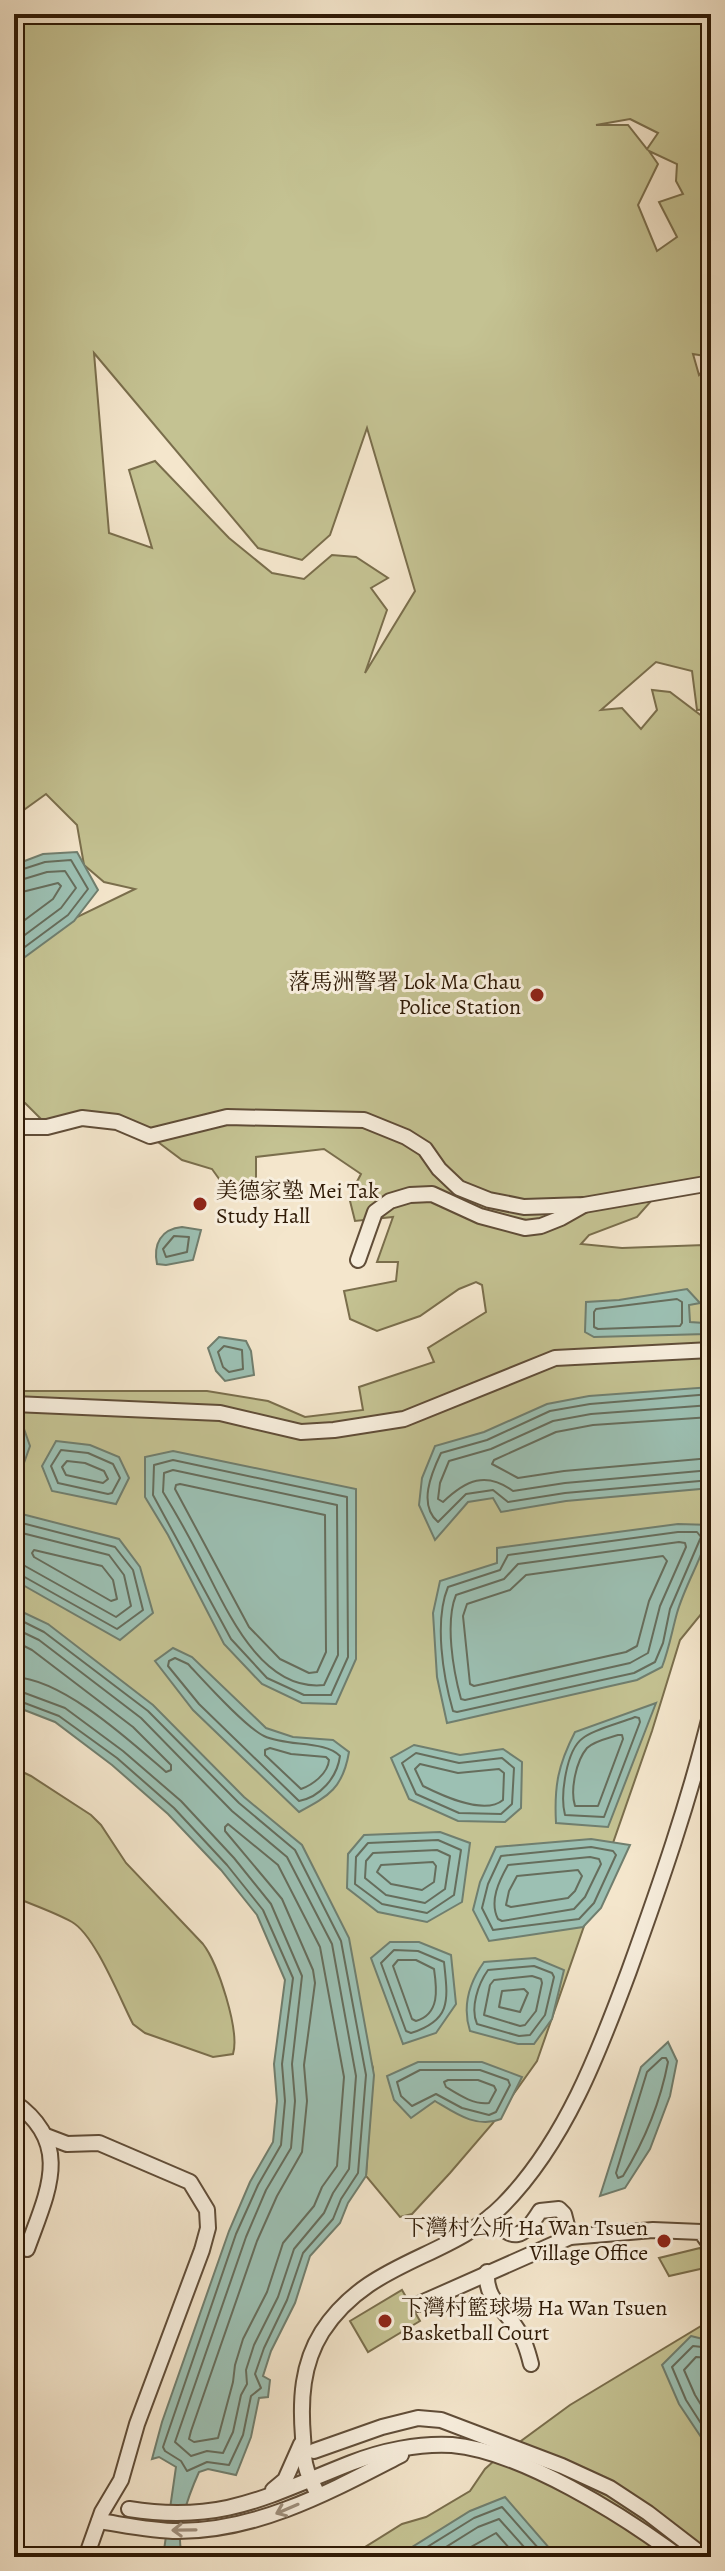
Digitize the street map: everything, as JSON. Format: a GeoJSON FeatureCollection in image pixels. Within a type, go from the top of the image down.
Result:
{"type":"FeatureCollection","features":[{"type":"Feature","properties":{"kind":"street"},"geometry":{"type":"LineString","coordinates":[[14,1121],[23,1127],[47,1127],[82,1118],[117,1122],[150,1136],[227,1117],[364,1120],[406,1137],[425,1149],[439,1169],[459,1188],[489,1200],[524,1207],[584,1205],[711,1183]]}},
{"type":"Feature","properties":{"kind":"street"},"geometry":{"type":"LineString","coordinates":[[358,1260],[375,1212],[390,1201],[410,1195],[432,1194],[480,1216],[525,1228],[551,1222],[584,1205]]}},
{"type":"Feature","properties":{"kind":"street"},"geometry":{"type":"LineString","coordinates":[[14,1404],[220,1413],[301,1432],[334,1430],[404,1419],[555,1358],[711,1350]]}},
{"type":"Feature","properties":{"kind":"street"},"geometry":{"type":"LineString","coordinates":[[318,2477],[306,2467],[300,2403],[312,2355],[321,2334],[348,2300],[369,2283],[491,2216],[511,2197],[546,2149],[601,2048],[678,1836],[711,1712]]}},
{"type":"Feature","properties":{"kind":"street"},"geometry":{"type":"LineString","coordinates":[[14,2102],[36,2122],[46,2136],[51,2153],[52,2172],[27,2249]]}},
{"type":"Feature","properties":{"kind":"street"},"geometry":{"type":"LineString","coordinates":[[46,2136],[67,2144],[99,2143],[190,2182],[207,2210],[208,2228],[202,2250],[137,2424],[121,2480],[99,2521],[86,2557]]}},
{"type":"Feature","properties":{"kind":"street"},"geometry":{"type":"LineString","coordinates":[[491,2216],[503,2230],[518,2235],[533,2225],[540,2211],[559,2209],[564,2214],[570,2237]]}},
{"type":"Feature","properties":{"kind":"street"},"geometry":{"type":"LineString","coordinates":[[419,2304],[570,2237],[653,2230],[701,2232],[711,2246]]}},
{"type":"Feature","properties":{"kind":"street"},"geometry":{"type":"LineString","coordinates":[[487,2272],[486,2283],[496,2306],[511,2320],[526,2343],[531,2364]]}},
{"type":"Feature","properties":{"kind":"street"},"geometry":{"type":"LineString","coordinates":[[314,2451],[418,2418],[441,2420],[562,2466],[610,2488],[705,2557]]}},
{"type":"Feature","properties":{"kind":"street"},"geometry":{"type":"LineString","coordinates":[[302,2426],[314,2451],[324,2492]]}},
{"type":"Feature","properties":{"kind":"street"},"geometry":{"type":"LineString","coordinates":[[264,2498],[285,2480],[290,2471],[301,2444],[302,2426]]}},
{"type":"Feature","properties":{"kind":"street"},"geometry":{"type":"LineString","coordinates":[[129,2509],[188,2515],[243,2505],[318,2477],[357,2469],[416,2447],[454,2445],[506,2460],[606,2508],[679,2557]]}},
{"type":"Feature","properties":{"kind":"street"},"geometry":{"type":"LineString","coordinates":[[99,2521],[179,2531],[242,2525],[324,2492],[357,2469]]}},
{"type":"Feature","properties":{"kind":"shaded area"},"geometry":{"type":"Polygon","coordinates":[[[14,14],[711,14],[711,357],[693,354],[699,375],[711,362],[711,709],[697,710],[692,671],[656,662],[601,710],[622,708],[641,729],[657,710],[652,690],[670,692],[711,723],[711,1185],[659,1192],[637,1217],[589,1235],[581,1244],[622,1248],[704,1245],[711,1264],[711,1602],[680,1640],[652,1731],[537,2061],[493,2123],[412,2214],[400,2217],[366,2176],[373,2068],[294,1839],[14,1610],[14,1391],[207,1391],[268,1401],[305,1417],[363,1410],[359,1387],[434,1362],[428,1348],[486,1312],[482,1285],[476,1282],[459,1289],[420,1316],[377,1331],[350,1319],[344,1291],[396,1281],[398,1262],[377,1262],[393,1217],[355,1221],[349,1197],[361,1174],[324,1149],[256,1157],[256,1183],[232,1197],[212,1169],[182,1160],[150,1136],[113,1117],[42,1120],[25,1103],[14,1102],[14,964],[77,917],[135,889],[104,882],[84,865],[77,825],[46,794],[14,817],[14,14]],[[630,119],[596,125],[628,125],[647,149],[658,133],[630,119]],[[649,151],[658,164],[638,205],[657,251],[677,237],[659,202],[683,194],[676,181],[677,164],[649,151]],[[94,353],[109,533],[152,548],[129,470],[155,461],[229,538],[272,573],[304,579],[332,555],[356,557],[388,578],[371,588],[387,610],[365,673],[415,591],[367,428],[330,535],[302,560],[258,548],[94,353]]]}},
{"type":"Feature","properties":{"kind":"shaded area"},"geometry":{"type":"Polygon","coordinates":[[[14,1768],[91,1815],[126,1863],[203,1944],[215,1966],[231,2014],[233,2054],[213,2057],[145,2033],[133,2024],[98,1953],[81,1929],[65,1918],[14,1897],[14,1768]]]}},
{"type":"Feature","properties":{"kind":"shaded area"},"geometry":{"type":"Polygon","coordinates":[[[700,2248],[709,2267],[669,2276],[659,2258],[700,2248]]]}},
{"type":"Feature","properties":{"kind":"shaded area","name":"下灣村籃球場 Ha Wan Tsuen Basketball Court"},"geometry":{"type":"Polygon","coordinates":[[[402,2290],[420,2321],[368,2352],[350,2321],[402,2290]]]}},
{"type":"Feature","properties":{"kind":"shaded area"},"geometry":{"type":"Polygon","coordinates":[[[711,2320],[711,2557],[349,2557],[402,2524],[426,2517],[470,2491],[495,2460],[570,2405],[711,2320]]]}},
{"type":"Feature","properties":{"kind":"water"},"geometry":{"type":"Polygon","coordinates":[[[77,852],[98,890],[74,921],[14,965],[14,865],[43,854],[77,852]]]}},
{"type":"Feature","properties":{"kind":"water"},"geometry":{"type":"Polygon","coordinates":[[[182,1227],[201,1230],[193,1260],[157,1264],[156,1250],[160,1239],[169,1231],[182,1227]]]}},
{"type":"Feature","properties":{"kind":"water"},"geometry":{"type":"Polygon","coordinates":[[[687,1289],[700,1303],[689,1305],[690,1322],[704,1323],[706,1334],[594,1337],[585,1332],[586,1302],[687,1289]]]}},
{"type":"Feature","properties":{"kind":"water"},"geometry":{"type":"Polygon","coordinates":[[[219,1337],[246,1341],[251,1351],[254,1375],[225,1381],[216,1371],[208,1348],[219,1337]]]}},
{"type":"Feature","properties":{"kind":"water"},"geometry":{"type":"Polygon","coordinates":[[[711,1387],[711,1488],[566,1501],[501,1512],[493,1498],[468,1502],[435,1540],[419,1505],[422,1478],[435,1446],[484,1432],[547,1404],[589,1396],[711,1387]]]}},
{"type":"Feature","properties":{"kind":"water"},"geometry":{"type":"Polygon","coordinates":[[[14,1425],[24,1429],[30,1446],[19,1477],[14,1478],[14,1425]]]}},
{"type":"Feature","properties":{"kind":"water"},"geometry":{"type":"Polygon","coordinates":[[[56,1441],[90,1445],[119,1457],[129,1478],[116,1504],[52,1491],[42,1466],[56,1441]]]}},
{"type":"Feature","properties":{"kind":"water"},"geometry":{"type":"Polygon","coordinates":[[[173,1451],[356,1489],[356,1659],[336,1704],[302,1703],[262,1684],[224,1644],[145,1497],[145,1457],[173,1451]]]}},
{"type":"Feature","properties":{"kind":"water"},"geometry":{"type":"Polygon","coordinates":[[[14,1512],[119,1539],[140,1567],[153,1613],[120,1640],[14,1580],[14,1512]]]}},
{"type":"Feature","properties":{"kind":"water"},"geometry":{"type":"Polygon","coordinates":[[[678,1524],[711,1525],[677,1613],[662,1667],[637,1680],[447,1723],[437,1677],[433,1613],[440,1581],[497,1563],[497,1548],[678,1524]]]}},
{"type":"Feature","properties":{"kind":"water"},"geometry":{"type":"Polygon","coordinates":[[[14,1608],[48,1624],[153,1705],[244,1797],[302,1845],[349,1938],[374,2075],[366,2176],[348,2203],[340,2223],[310,2256],[295,2303],[271,2351],[263,2376],[270,2380],[268,2397],[259,2398],[251,2437],[236,2475],[208,2469],[199,2472],[181,2527],[184,2557],[163,2557],[176,2467],[159,2457],[152,2459],[229,2231],[250,2182],[273,2142],[277,2101],[274,2064],[285,1980],[257,1915],[221,1870],[168,1814],[112,1765],[55,1722],[14,1706],[14,1608]]]}},
{"type":"Feature","properties":{"kind":"water"},"geometry":{"type":"Polygon","coordinates":[[[173,1648],[192,1657],[266,1728],[293,1737],[333,1740],[349,1752],[343,1774],[333,1790],[299,1812],[193,1710],[155,1661],[173,1648]]]}},
{"type":"Feature","properties":{"kind":"water"},"geometry":{"type":"Polygon","coordinates":[[[656,1703],[608,1827],[556,1823],[558,1776],[575,1732],[656,1703]]]}},
{"type":"Feature","properties":{"kind":"water"},"geometry":{"type":"Polygon","coordinates":[[[414,1745],[460,1755],[503,1749],[522,1762],[521,1808],[505,1822],[458,1821],[409,1799],[391,1758],[414,1745]]]}},
{"type":"Feature","properties":{"kind":"water"},"geometry":{"type":"Polygon","coordinates":[[[440,1832],[470,1843],[462,1902],[427,1922],[378,1912],[347,1888],[348,1854],[364,1835],[440,1832]]]}},
{"type":"Feature","properties":{"kind":"water"},"geometry":{"type":"Polygon","coordinates":[[[591,1839],[630,1845],[601,1908],[583,1927],[489,1941],[473,1910],[480,1882],[496,1847],[591,1839]]]}},
{"type":"Feature","properties":{"kind":"water"},"geometry":{"type":"Polygon","coordinates":[[[390,1942],[419,1942],[451,1955],[456,2004],[436,2033],[403,2044],[371,1958],[390,1942]]]}},
{"type":"Feature","properties":{"kind":"water"},"geometry":{"type":"Polygon","coordinates":[[[535,1958],[564,1970],[552,2019],[534,2044],[518,2044],[470,2031],[468,1995],[484,1962],[535,1958]]]}},
{"type":"Feature","properties":{"kind":"water"},"geometry":{"type":"Polygon","coordinates":[[[668,2042],[677,2061],[670,2096],[650,2149],[625,2188],[600,2196],[641,2067],[668,2042]]]}},
{"type":"Feature","properties":{"kind":"water"},"geometry":{"type":"Polygon","coordinates":[[[418,2062],[482,2062],[522,2077],[501,2119],[475,2121],[435,2101],[411,2118],[394,2100],[387,2076],[418,2062]]]}},
{"type":"Feature","properties":{"kind":"water"},"geometry":{"type":"Polygon","coordinates":[[[691,2336],[711,2341],[711,2452],[679,2404],[662,2365],[691,2336]]]}},
{"type":"Feature","properties":{"kind":"water"},"geometry":{"type":"Polygon","coordinates":[[[505,2497],[557,2557],[396,2557],[470,2511],[505,2497]]]}},
{"type":"Feature","properties":{"kind":"place","name":"落馬洲警署 Lok Ma Chau Police Station"},"geometry":{"type":"Point","coordinates":[537,995]}},
{"type":"Feature","properties":{"kind":"place","name":"美德家塾 Mei Tak Study Hall"},"geometry":{"type":"Point","coordinates":[200,1204]}},
{"type":"Feature","properties":{"kind":"place","name":"下灣村公所 Ha Wan Tsuen Village Office"},"geometry":{"type":"Point","coordinates":[664,2241]}},
{"type":"Feature","properties":{"kind":"place","name":"下灣村籃球場 Ha Wan Tsuen Basketball Court"},"geometry":{"type":"Point","coordinates":[385,2321]}}]}
